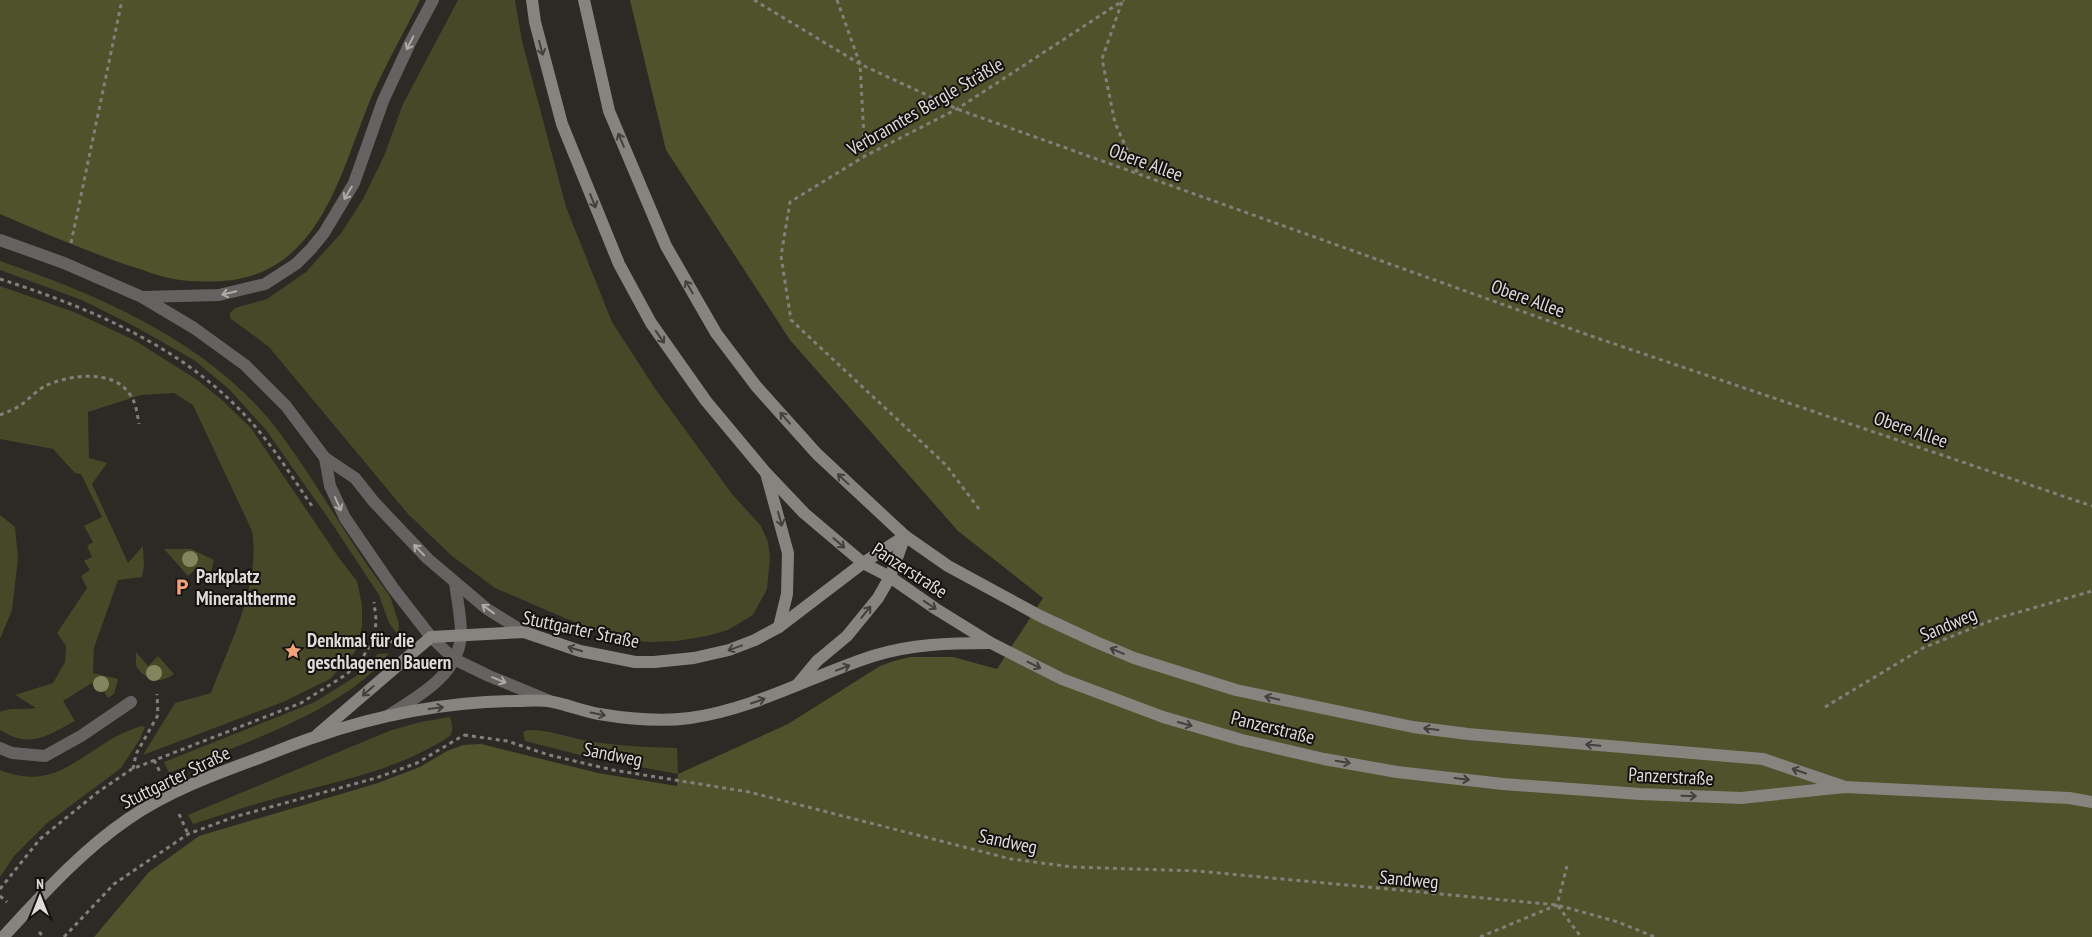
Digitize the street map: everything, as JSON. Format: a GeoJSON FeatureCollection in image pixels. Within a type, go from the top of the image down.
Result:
{"type":"FeatureCollection","features":[{"type":"Feature","properties":{"kind":"main road","name":"Panzerstraße"},"geometry":{"type":"LineString","coordinates":[[532,0],[535,22],[562,124],[619,264],[651,323],[701,394],[766,473],[804,513],[862,563],[890,577],[936,609],[991,643],[1062,679],[1163,717],[1242,740],[1324,759],[1397,772],[1503,784],[1640,794],[1741,798],[1845,787],[2068,798],[2092,802]]}},
{"type":"Feature","properties":{"kind":"main road","name":"Panzerstraße"},"geometry":{"type":"LineString","coordinates":[[584,0],[609,111],[666,246],[716,333],[756,386],[817,454],[905,536],[948,566],[1040,616],[1134,658],[1236,690],[1413,727],[1477,735],[1763,759],[1845,787]]}},
{"type":"Feature","properties":{"kind":"main road"},"geometry":{"type":"LineString","coordinates":[[766,473],[788,553],[787,594],[779,627]]}},
{"type":"Feature","properties":{"kind":"main road"},"geometry":{"type":"LineString","coordinates":[[797,686],[817,661],[847,636],[878,598],[890,577],[905,536]]}},
{"type":"Feature","properties":{"kind":"main road","name":"Stuttgarter Straße"},"geometry":{"type":"LineString","coordinates":[[314,737],[431,637],[524,632],[580,651],[625,660],[654,662],[694,658],[729,650],[779,627],[862,563],[905,536]]}},
{"type":"Feature","properties":{"kind":"main road","name":"Stuttgarter Straße"},"geometry":{"type":"LineString","coordinates":[[3,937],[60,877],[128,819],[171,795],[218,773],[314,737],[388,716],[453,706],[512,701],[551,701],[580,710],[621,718],[675,720],[733,710],[873,656],[901,649],[925,645],[991,643]]}},
{"type":"Feature","properties":{"kind":"street"},"geometry":{"type":"LineString","coordinates":[[142,297],[219,295],[265,284],[296,264],[311,249],[324,233],[354,183],[384,101],[433,0]]}},
{"type":"Feature","properties":{"kind":"street"},"geometry":{"type":"LineString","coordinates":[[0,240],[64,262],[142,297],[194,328],[245,365],[286,406],[325,458],[355,478],[374,502],[428,559],[488,609],[524,632]]}},
{"type":"Feature","properties":{"kind":"street"},"geometry":{"type":"LineString","coordinates":[[325,458],[330,486],[344,518],[393,588],[431,637],[454,659]]}},
{"type":"Feature","properties":{"kind":"street","name":"Stuttgarter Straße"},"geometry":{"type":"LineString","coordinates":[[388,716],[427,691],[443,676],[454,659],[461,634],[455,582]]}},
{"type":"Feature","properties":{"kind":"street","name":"Stuttgarter Straße"},"geometry":{"type":"LineString","coordinates":[[454,659],[489,676],[551,701]]}},
{"type":"Feature","properties":{"kind":"street"},"geometry":{"type":"LineString","coordinates":[[0,748],[12,753],[45,756],[81,736],[131,702]]}},
{"type":"Feature","properties":{"kind":"path"},"geometry":{"type":"LineString","coordinates":[[64,262],[74,233],[122,0]]}},
{"type":"Feature","properties":{"kind":"path","name":"Obere Allee"},"geometry":{"type":"LineString","coordinates":[[754,0],[860,64],[957,108],[1591,336],[2092,506]]}},
{"type":"Feature","properties":{"kind":"path"},"geometry":{"type":"LineString","coordinates":[[837,0],[860,64],[865,156]]}},
{"type":"Feature","properties":{"kind":"path"},"geometry":{"type":"LineString","coordinates":[[1123,1],[1102,59],[1115,123],[1138,174]]}},
{"type":"Feature","properties":{"kind":"path","name":"Verbranntes Bergle Sträßle"},"geometry":{"type":"LineString","coordinates":[[978,509],[946,465],[791,320],[781,256],[790,202],[865,156],[957,108],[1123,1]]}},
{"type":"Feature","properties":{"kind":"path"},"geometry":{"type":"LineString","coordinates":[[0,279],[44,293],[96,314],[152,343],[200,374],[242,413],[271,447],[316,512]]}},
{"type":"Feature","properties":{"kind":"path"},"geometry":{"type":"LineString","coordinates":[[0,415],[19,407],[50,384],[63,378],[87,376],[116,381],[128,392],[136,406],[139,424]]}},
{"type":"Feature","properties":{"kind":"path","name":"Sandweg"},"geometry":{"type":"LineString","coordinates":[[1825,707],[1923,648],[1995,619],[2092,592]]}},
{"type":"Feature","properties":{"kind":"path"},"geometry":{"type":"LineString","coordinates":[[0,889],[40,839],[98,792],[132,769],[302,703],[347,674],[363,657],[374,636],[376,619],[374,601]]}},
{"type":"Feature","properties":{"kind":"path"},"geometry":{"type":"LineString","coordinates":[[132,769],[136,754],[158,715],[157,694]]}},
{"type":"Feature","properties":{"kind":"path","name":"Sandweg"},"geometry":{"type":"LineString","coordinates":[[64,937],[114,884],[188,834],[234,816],[376,778],[417,763],[464,735],[508,741],[550,755],[613,770],[749,792],[1011,859],[1073,867],[1198,871],[1557,906],[1618,922],[1655,937]]}},
{"type":"Feature","properties":{"kind":"path"},"geometry":{"type":"LineString","coordinates":[[1557,906],[1567,866]]}},
{"type":"Feature","properties":{"kind":"path"},"geometry":{"type":"LineString","coordinates":[[1480,937],[1557,906]]}},
{"type":"Feature","properties":{"kind":"path"},"geometry":{"type":"LineString","coordinates":[[1557,906],[1581,937]]}},
{"type":"Feature","properties":{"kind":"green space"},"geometry":{"type":"Polygon","coordinates":[[[0,0],[420,0],[376,86],[336,187],[322,215],[304,240],[282,260],[255,274],[222,281],[202,282],[164,277],[133,267],[83,249],[0,214],[0,0]]]}},
{"type":"Feature","properties":{"kind":"green space"},"geometry":{"type":"Polygon","coordinates":[[[458,0],[515,0],[522,41],[566,207],[612,322],[654,387],[732,494],[761,526],[768,542],[770,557],[767,589],[753,615],[728,630],[677,641],[649,642],[620,639],[567,619],[495,588],[452,556],[408,514],[269,347],[230,318],[230,313],[235,308],[267,299],[306,272],[342,232],[363,199],[384,156],[403,104],[458,0]]]}},
{"type":"Feature","properties":{"kind":"green space"},"geometry":{"type":"Polygon","coordinates":[[[630,0],[2092,0],[2092,937],[94,937],[149,872],[199,836],[378,783],[420,767],[447,751],[463,745],[481,744],[598,773],[677,786],[678,774],[788,724],[880,666],[910,657],[953,657],[997,669],[1043,598],[958,531],[790,340],[666,150],[630,0]]]}},
{"type":"Feature","properties":{"kind":"green space"},"geometry":{"type":"Polygon","coordinates":[[[0,261],[77,290],[116,307],[153,327],[189,349],[222,373],[253,401],[280,433],[361,556],[390,596],[399,624],[398,635],[389,623],[379,595],[333,525],[266,430],[229,389],[194,360],[134,326],[82,300],[0,270],[0,261]]]}},
{"type":"Feature","properties":{"kind":"green space"},"geometry":{"type":"Polygon","coordinates":[[[0,286],[74,312],[134,340],[196,379],[222,400],[251,428],[339,558],[357,581],[362,605],[362,627],[355,652],[330,679],[283,702],[143,755],[175,703],[211,693],[242,613],[248,593],[254,551],[252,531],[193,405],[174,393],[141,395],[88,412],[89,458],[107,463],[92,484],[128,563],[143,546],[144,566],[142,577],[118,580],[94,648],[93,673],[118,679],[114,694],[108,698],[103,690],[92,683],[63,701],[75,721],[38,738],[20,739],[0,730],[0,712],[36,708],[15,695],[53,683],[65,662],[66,646],[57,633],[87,588],[81,576],[90,570],[84,561],[92,557],[87,546],[93,542],[84,526],[102,517],[81,474],[75,473],[53,449],[0,439],[0,286]]]}},
{"type":"Feature","properties":{"kind":"green space"},"geometry":{"type":"Polygon","coordinates":[[[0,515],[15,527],[18,558],[12,610],[0,639],[0,515]]]}},
{"type":"Feature","properties":{"kind":"green space"},"geometry":{"type":"Polygon","coordinates":[[[164,549],[191,549],[214,560],[209,580],[197,568],[188,576],[164,549]]]}},
{"type":"Feature","properties":{"kind":"green space"},"geometry":{"type":"Polygon","coordinates":[[[136,652],[148,666],[158,656],[174,674],[158,680],[148,678],[136,666],[136,652]]]}},
{"type":"Feature","properties":{"kind":"green space"},"geometry":{"type":"Polygon","coordinates":[[[389,653],[370,674],[346,692],[318,709],[288,725],[169,773],[164,762],[315,702],[356,676],[378,654],[389,653]]]}},
{"type":"Feature","properties":{"kind":"green space"},"geometry":{"type":"Polygon","coordinates":[[[450,717],[452,729],[450,736],[408,759],[363,775],[260,803],[193,824],[188,815],[389,731],[420,722],[450,717]]]}},
{"type":"Feature","properties":{"kind":"green space"},"geometry":{"type":"Polygon","coordinates":[[[141,726],[145,727],[140,739],[121,768],[46,824],[14,856],[0,877],[0,770],[32,777],[46,775],[71,765],[114,738],[141,726]]]}},
{"type":"Feature","properties":{"kind":"green space"},"geometry":{"type":"Polygon","coordinates":[[[527,730],[550,732],[610,744],[677,748],[678,774],[596,759],[525,741],[523,732],[527,730]]]}},
{"type":"Feature","properties":{"kind":"place","name":"Parkplatz Mineraltherme"},"geometry":{"type":"Point","coordinates":[182,587]}},
{"type":"Feature","properties":{"kind":"place","name":"Denkmal für die geschlagenen Bauern"},"geometry":{"type":"Point","coordinates":[293,651]}}]}
